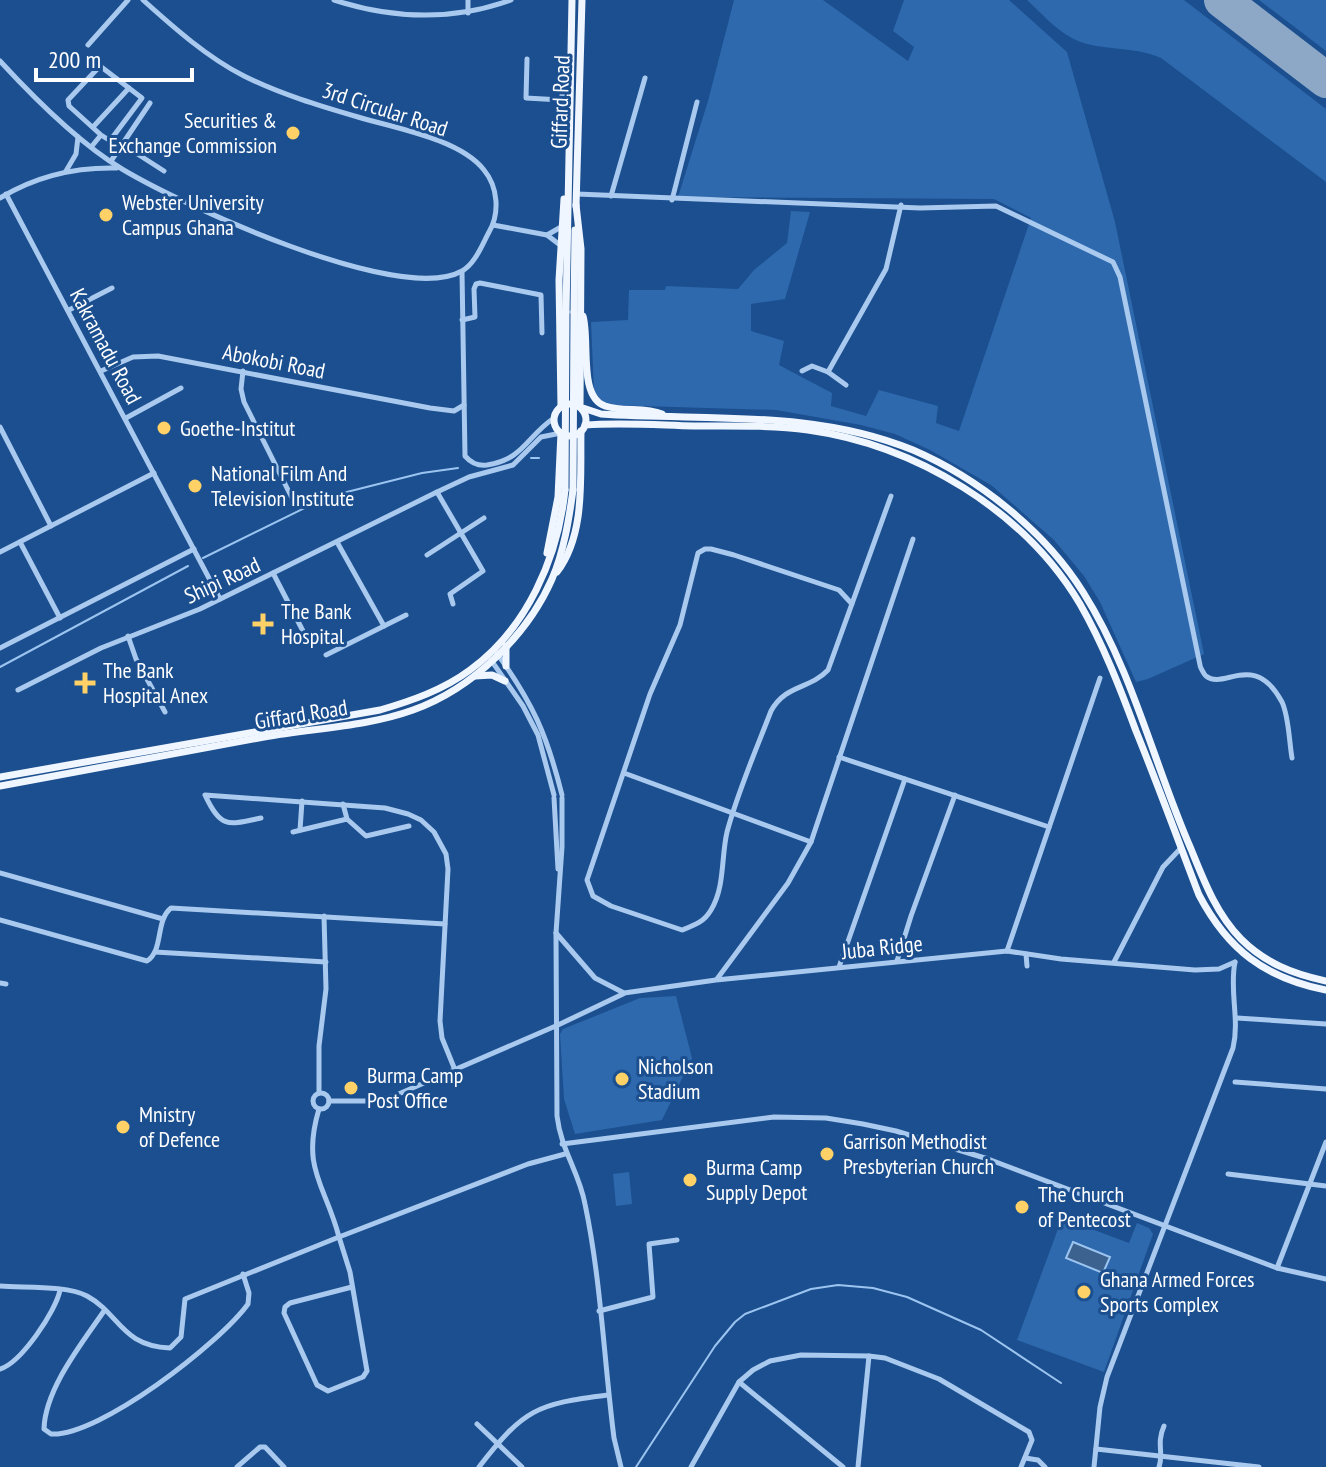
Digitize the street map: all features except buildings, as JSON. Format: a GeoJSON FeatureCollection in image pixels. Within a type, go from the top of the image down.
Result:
{"type":"FeatureCollection","features":[{"type":"Feature","properties":{"kind":"main road","name":"Giffard Road"},"geometry":{"type":"LineString","coordinates":[[572,0],[569,182],[580,407]]}},
{"type":"Feature","properties":{"kind":"main road","name":"Giffard Road"},"geometry":{"type":"LineString","coordinates":[[553,577],[563,543],[569,490],[582,0]]}},
{"type":"Feature","properties":{"kind":"main road","name":"Giffard Road"},"geometry":{"type":"LineString","coordinates":[[561,407],[560,245],[569,182]]}},
{"type":"Feature","properties":{"kind":"main road"},"geometry":{"type":"LineString","coordinates":[[574,311],[587,341],[588,385],[594,399],[607,407],[650,411],[668,417]]}},
{"type":"Feature","properties":{"kind":"main road"},"geometry":{"type":"LineString","coordinates":[[1326,981],[1268,961],[1238,936],[1215,905],[1185,836],[1148,735],[1092,607],[1047,546],[1020,520],[956,472],[911,450],[859,432],[796,420],[601,414],[571,404],[561,407],[554,418],[555,426],[561,433],[571,435],[583,428],[786,428],[829,433],[914,460],[979,499],[1039,552],[1078,602],[1117,681],[1199,895],[1211,918],[1255,964],[1277,976],[1326,990]]}},
{"type":"Feature","properties":{"kind":"main road"},"geometry":{"type":"LineString","coordinates":[[580,407],[585,415],[583,428]]}},
{"type":"Feature","properties":{"kind":"main road","name":"Giffard Road"},"geometry":{"type":"LineString","coordinates":[[0,777],[380,710],[412,701],[470,670],[506,646],[541,600],[567,556],[579,506],[583,428]]}},
{"type":"Feature","properties":{"kind":"main road","name":"Giffard Road"},"geometry":{"type":"LineString","coordinates":[[543,577],[558,497],[561,433]]}},
{"type":"Feature","properties":{"kind":"main road","name":"Giffard Road"},"geometry":{"type":"LineString","coordinates":[[0,786],[383,718],[415,709],[445,695],[475,676],[518,618],[543,577],[569,490]]}},
{"type":"Feature","properties":{"kind":"main road"},"geometry":{"type":"LineString","coordinates":[[506,646],[506,666]]}},
{"type":"Feature","properties":{"kind":"main road"},"geometry":{"type":"LineString","coordinates":[[475,676],[492,675],[505,681]]}},
{"type":"Feature","properties":{"kind":"street"},"geometry":{"type":"LineString","coordinates":[[88,45],[128,0]]}},
{"type":"Feature","properties":{"kind":"street","name":"3rd Circular Road"},"geometry":{"type":"LineString","coordinates":[[143,0],[168,23],[242,75],[314,103],[466,153],[491,180],[496,205],[493,225]]}},
{"type":"Feature","properties":{"kind":"street"},"geometry":{"type":"LineString","coordinates":[[334,0],[402,14],[430,16],[468,13],[511,0]]}},
{"type":"Feature","properties":{"kind":"street"},"geometry":{"type":"LineString","coordinates":[[468,0],[468,13]]}},
{"type":"Feature","properties":{"kind":"street"},"geometry":{"type":"LineString","coordinates":[[569,112],[561,100],[570,57]]}},
{"type":"Feature","properties":{"kind":"street"},"geometry":{"type":"LineString","coordinates":[[527,59],[526,98],[561,100]]}},
{"type":"Feature","properties":{"kind":"street"},"geometry":{"type":"LineString","coordinates":[[0,61],[78,136],[120,168],[218,218],[340,262],[383,273],[419,278],[445,277],[462,271],[476,256],[493,225],[547,235],[560,245]]}},
{"type":"Feature","properties":{"kind":"street"},"geometry":{"type":"LineString","coordinates":[[98,66],[104,67],[141,100],[109,140],[93,127],[69,106],[68,100],[98,66]]}},
{"type":"Feature","properties":{"kind":"street"},"geometry":{"type":"LineString","coordinates":[[611,196],[645,78]]}},
{"type":"Feature","properties":{"kind":"street"},"geometry":{"type":"LineString","coordinates":[[93,127],[129,88]]}},
{"type":"Feature","properties":{"kind":"street"},"geometry":{"type":"LineString","coordinates":[[672,200],[697,102]]}},
{"type":"Feature","properties":{"kind":"street"},"geometry":{"type":"LineString","coordinates":[[111,161],[150,103]]}},
{"type":"Feature","properties":{"kind":"street"},"geometry":{"type":"LineString","coordinates":[[92,146],[101,135]]}},
{"type":"Feature","properties":{"kind":"street"},"geometry":{"type":"LineString","coordinates":[[66,171],[76,154],[78,136]]}},
{"type":"Feature","properties":{"kind":"street"},"geometry":{"type":"LineString","coordinates":[[122,144],[164,171]]}},
{"type":"Feature","properties":{"kind":"street"},"geometry":{"type":"LineString","coordinates":[[3,196],[66,171],[92,167],[120,168]]}},
{"type":"Feature","properties":{"kind":"street"},"geometry":{"type":"LineString","coordinates":[[576,194],[920,208],[996,206],[1113,262],[1120,277],[1200,665],[1206,676],[1216,680],[1245,673],[1265,680],[1283,703],[1292,758]]}},
{"type":"Feature","properties":{"kind":"street","name":"Kakramadu Road"},"geometry":{"type":"LineString","coordinates":[[3,196],[69,310],[220,599]]}},
{"type":"Feature","properties":{"kind":"street"},"geometry":{"type":"LineString","coordinates":[[828,372],[886,269],[901,205]]}},
{"type":"Feature","properties":{"kind":"street"},"geometry":{"type":"LineString","coordinates":[[547,235],[561,227]]}},
{"type":"Feature","properties":{"kind":"street"},"geometry":{"type":"LineString","coordinates":[[462,271],[463,450],[467,459],[479,465],[509,460],[554,418]]}},
{"type":"Feature","properties":{"kind":"street"},"geometry":{"type":"LineString","coordinates":[[462,320],[475,317],[474,287],[480,283],[540,294],[542,333]]}},
{"type":"Feature","properties":{"kind":"street"},"geometry":{"type":"LineString","coordinates":[[69,310],[112,288]]}},
{"type":"Feature","properties":{"kind":"street","name":"Abokobi Road"},"geometry":{"type":"LineString","coordinates":[[101,371],[133,357],[146,355],[454,411],[464,401]]}},
{"type":"Feature","properties":{"kind":"street"},"geometry":{"type":"LineString","coordinates":[[802,371],[812,366],[828,372],[846,385]]}},
{"type":"Feature","properties":{"kind":"street"},"geometry":{"type":"LineString","coordinates":[[243,371],[241,389],[244,402],[295,504]]}},
{"type":"Feature","properties":{"kind":"street"},"geometry":{"type":"LineString","coordinates":[[441,409],[456,405],[463,385]]}},
{"type":"Feature","properties":{"kind":"street"},"geometry":{"type":"LineString","coordinates":[[126,418],[181,388]]}},
{"type":"Feature","properties":{"kind":"street"},"geometry":{"type":"LineString","coordinates":[[0,427],[51,526]]}},
{"type":"Feature","properties":{"kind":"street","name":"Shipi Road"},"geometry":{"type":"LineString","coordinates":[[18,690],[128,636],[220,599],[469,477],[513,465],[541,437],[561,433]]}},
{"type":"Feature","properties":{"kind":"street"},"geometry":{"type":"LineString","coordinates":[[0,552],[154,473]]}},
{"type":"Feature","properties":{"kind":"street"},"geometry":{"type":"LineString","coordinates":[[437,492],[483,571],[450,594],[453,604]]}},
{"type":"Feature","properties":{"kind":"street"},"geometry":{"type":"LineString","coordinates":[[852,604],[839,590],[716,549],[700,551],[680,625],[650,694],[587,880],[593,896],[611,906],[682,930],[703,922],[713,907],[721,884],[722,858],[734,812],[771,711],[779,698],[821,677],[828,670],[852,604],[891,496]]}},
{"type":"Feature","properties":{"kind":"street"},"geometry":{"type":"LineString","coordinates":[[427,555],[484,518]]}},
{"type":"Feature","properties":{"kind":"street"},"geometry":{"type":"LineString","coordinates":[[716,980],[788,883],[811,842],[913,539]]}},
{"type":"Feature","properties":{"kind":"street"},"geometry":{"type":"LineString","coordinates":[[20,542],[60,618]]}},
{"type":"Feature","properties":{"kind":"street"},"geometry":{"type":"LineString","coordinates":[[337,542],[384,626]]}},
{"type":"Feature","properties":{"kind":"street"},"geometry":{"type":"LineString","coordinates":[[0,648],[194,549]]}},
{"type":"Feature","properties":{"kind":"street"},"geometry":{"type":"LineString","coordinates":[[273,573],[304,633]]}},
{"type":"Feature","properties":{"kind":"street"},"geometry":{"type":"LineString","coordinates":[[326,655],[406,615]]}},
{"type":"Feature","properties":{"kind":"street"},"geometry":{"type":"LineString","coordinates":[[128,636],[136,659],[165,712]]}},
{"type":"Feature","properties":{"kind":"street"},"geometry":{"type":"LineString","coordinates":[[492,654],[506,666],[538,718],[555,763],[562,797],[556,933],[557,1116],[565,1154],[584,1200],[608,1395],[621,1467]]}},
{"type":"Feature","properties":{"kind":"street"},"geometry":{"type":"LineString","coordinates":[[492,654],[538,735],[554,797],[559,873]]}},
{"type":"Feature","properties":{"kind":"street"},"geometry":{"type":"LineString","coordinates":[[1007,951],[1100,678]]}},
{"type":"Feature","properties":{"kind":"street"},"geometry":{"type":"LineString","coordinates":[[839,757],[1049,827]]}},
{"type":"Feature","properties":{"kind":"street"},"geometry":{"type":"LineString","coordinates":[[623,773],[811,842]]}},
{"type":"Feature","properties":{"kind":"street"},"geometry":{"type":"LineString","coordinates":[[839,967],[905,779]]}},
{"type":"Feature","properties":{"kind":"street"},"geometry":{"type":"LineString","coordinates":[[261,818],[226,824],[219,820],[205,795],[385,808],[421,820],[434,832],[446,854],[448,869],[440,1021],[442,1038],[455,1070]]}},
{"type":"Feature","properties":{"kind":"street"},"geometry":{"type":"LineString","coordinates":[[897,961],[955,795]]}},
{"type":"Feature","properties":{"kind":"street"},"geometry":{"type":"LineString","coordinates":[[302,801],[296,831],[347,819]]}},
{"type":"Feature","properties":{"kind":"street"},"geometry":{"type":"LineString","coordinates":[[343,804],[347,819],[366,836],[409,826]]}},
{"type":"Feature","properties":{"kind":"street"},"geometry":{"type":"LineString","coordinates":[[1114,962],[1163,867],[1181,848]]}},
{"type":"Feature","properties":{"kind":"street"},"geometry":{"type":"LineString","coordinates":[[0,873],[163,919]]}},
{"type":"Feature","properties":{"kind":"street"},"geometry":{"type":"LineString","coordinates":[[0,920],[147,961],[155,952],[163,919],[171,908],[445,924]]}},
{"type":"Feature","properties":{"kind":"street"},"geometry":{"type":"LineString","coordinates":[[319,1109],[312,1101],[319,1093],[319,1046],[324,1021],[324,916]]}},
{"type":"Feature","properties":{"kind":"street"},"geometry":{"type":"LineString","coordinates":[[556,933],[595,978],[624,993]]}},
{"type":"Feature","properties":{"kind":"street","name":"Juba Ridge"},"geometry":{"type":"LineString","coordinates":[[329,1101],[377,1101],[558,1025],[624,993],[716,980],[1007,951],[1195,970],[1219,969]]}},
{"type":"Feature","properties":{"kind":"street"},"geometry":{"type":"LineString","coordinates":[[155,952],[326,962]]}},
{"type":"Feature","properties":{"kind":"street"},"geometry":{"type":"LineString","coordinates":[[1026,954],[1027,966]]}},
{"type":"Feature","properties":{"kind":"street"},"geometry":{"type":"LineString","coordinates":[[1094,1467],[1107,1377],[1229,1060],[1236,1035],[1237,1018],[1231,979],[1235,962],[1219,969],[1231,979]]}},
{"type":"Feature","properties":{"kind":"street"},"geometry":{"type":"LineString","coordinates":[[1237,1018],[1326,1024]]}},
{"type":"Feature","properties":{"kind":"street"},"geometry":{"type":"LineString","coordinates":[[1235,1082],[1326,1089]]}},
{"type":"Feature","properties":{"kind":"street"},"geometry":{"type":"LineString","coordinates":[[319,1093],[326,1095],[329,1101],[326,1108],[319,1109]]}},
{"type":"Feature","properties":{"kind":"street"},"geometry":{"type":"LineString","coordinates":[[319,1109],[312,1144],[313,1166],[350,1272],[367,1371],[363,1377],[328,1391],[323,1390],[317,1385],[284,1313],[285,1307],[290,1303],[352,1287]]}},
{"type":"Feature","properties":{"kind":"street"},"geometry":{"type":"LineString","coordinates":[[562,1144],[774,1117],[826,1118],[881,1127],[949,1146],[1277,1268],[1326,1279]]}},
{"type":"Feature","properties":{"kind":"street"},"geometry":{"type":"LineString","coordinates":[[1277,1268],[1326,1142]]}},
{"type":"Feature","properties":{"kind":"street"},"geometry":{"type":"LineString","coordinates":[[0,1286],[60,1290],[87,1296],[133,1338],[160,1348],[170,1348],[181,1337],[185,1299],[528,1164],[565,1154]]}},
{"type":"Feature","properties":{"kind":"street"},"geometry":{"type":"LineString","coordinates":[[1228,1174],[1326,1186]]}},
{"type":"Feature","properties":{"kind":"street"},"geometry":{"type":"LineString","coordinates":[[599,1311],[653,1297],[649,1244],[677,1240]]}},
{"type":"Feature","properties":{"kind":"street"},"geometry":{"type":"LineString","coordinates":[[104,1311],[68,1365],[51,1398],[44,1429],[51,1434],[74,1431],[111,1413],[211,1344],[248,1304],[249,1293],[243,1274]]}},
{"type":"Feature","properties":{"kind":"street"},"geometry":{"type":"LineString","coordinates":[[0,1369],[11,1363],[48,1318],[60,1290]]}},
{"type":"Feature","properties":{"kind":"street"},"geometry":{"type":"LineString","coordinates":[[691,1467],[739,1382],[753,1370],[784,1357],[815,1354],[885,1358],[939,1379],[1029,1432],[1032,1440],[1021,1467]]}},
{"type":"Feature","properties":{"kind":"street"},"geometry":{"type":"LineString","coordinates":[[858,1467],[869,1356]]}},
{"type":"Feature","properties":{"kind":"street"},"geometry":{"type":"LineString","coordinates":[[739,1382],[843,1467]]}},
{"type":"Feature","properties":{"kind":"street"},"geometry":{"type":"LineString","coordinates":[[479,1467],[510,1428],[537,1409],[564,1401],[608,1395]]}},
{"type":"Feature","properties":{"kind":"street"},"geometry":{"type":"LineString","coordinates":[[477,1424],[522,1467]]}},
{"type":"Feature","properties":{"kind":"street"},"geometry":{"type":"LineString","coordinates":[[1159,1467],[1158,1442],[1164,1426]]}},
{"type":"Feature","properties":{"kind":"street"},"geometry":{"type":"LineString","coordinates":[[237,1467],[260,1447],[265,1447],[284,1467]]}},
{"type":"Feature","properties":{"kind":"street"},"geometry":{"type":"LineString","coordinates":[[1096,1449],[1259,1467]]}},
{"type":"Feature","properties":{"kind":"street"},"geometry":{"type":"LineString","coordinates":[[1025,1458],[1038,1460],[1045,1467]]}},
{"type":"Feature","properties":{"kind":"shaded area"},"geometry":{"type":"Polygon","coordinates":[[[734,0],[823,0],[908,61],[914,47],[893,31],[904,0],[1009,0],[1067,52],[1115,222],[1204,654],[1136,682],[1100,602],[1084,576],[1054,540],[991,485],[895,434],[776,410],[609,405],[597,398],[594,392],[591,322],[628,320],[629,290],[665,290],[666,286],[738,289],[754,270],[787,243],[791,211],[810,212],[785,299],[751,304],[751,331],[784,341],[779,365],[832,393],[831,406],[866,416],[879,390],[938,406],[936,423],[959,431],[1031,218],[994,199],[678,197],[708,101],[734,0]]]}},
{"type":"Feature","properties":{"kind":"shaded area"},"geometry":{"type":"Polygon","coordinates":[[[1027,0],[1184,0],[1326,109],[1326,182],[1161,58],[1138,51],[1080,42],[1058,29],[1027,0]]]}},
{"type":"Feature","properties":{"kind":"shaded area"},"geometry":{"type":"Polygon","coordinates":[[[1259,0],[1326,0],[1326,51],[1259,0]]]}},
{"type":"Feature","properties":{"kind":"shaded area","name":"Nicholson Stadium"},"geometry":{"type":"Polygon","coordinates":[[[676,996],[692,1058],[662,1120],[575,1134],[564,1099],[560,1034],[563,1029],[640,998],[676,996]]]}},
{"type":"Feature","properties":{"kind":"shaded area"},"geometry":{"type":"Polygon","coordinates":[[[629,1172],[632,1204],[616,1206],[613,1174],[629,1172]]]}},
{"type":"Feature","properties":{"kind":"shaded area","name":"Ghana Armed Forces Sports Complex"},"geometry":{"type":"Polygon","coordinates":[[[1062,1218],[1129,1243],[1137,1223],[1149,1228],[1153,1234],[1104,1372],[1017,1340],[1062,1218]]]}},
{"type":"Feature","properties":{"kind":"shaded area"},"geometry":{"type":"Polygon","coordinates":[[[1073,1242],[1110,1257],[1103,1273],[1066,1258],[1073,1242]]]}},
{"type":"Feature","properties":{"kind":"waterway"},"geometry":{"type":"LineString","coordinates":[[531,458],[539,458]]}},
{"type":"Feature","properties":{"kind":"waterway"},"geometry":{"type":"LineString","coordinates":[[203,558],[327,497],[422,473],[458,468]]}},
{"type":"Feature","properties":{"kind":"waterway"},"geometry":{"type":"LineString","coordinates":[[0,667],[188,566]]}},
{"type":"Feature","properties":{"kind":"waterway"},"geometry":{"type":"LineString","coordinates":[[636,1467],[715,1346],[735,1322],[745,1314],[811,1289],[838,1285],[873,1288],[907,1297],[981,1330],[1061,1383]]}},
{"type":"Feature","properties":{"kind":"runway"},"geometry":{"type":"LineString","coordinates":[[1222,0],[1326,80]]}},
{"type":"Feature","properties":{"kind":"place","name":"Securities & Exchange Commission"},"geometry":{"type":"Point","coordinates":[293,133]}},
{"type":"Feature","properties":{"kind":"place","name":"Webster University Campus Ghana"},"geometry":{"type":"Point","coordinates":[106,215]}},
{"type":"Feature","properties":{"kind":"place","name":"Goethe-Institut"},"geometry":{"type":"Point","coordinates":[164,428]}},
{"type":"Feature","properties":{"kind":"place","name":"National Film And Television Institute"},"geometry":{"type":"Point","coordinates":[195,486]}},
{"type":"Feature","properties":{"kind":"place","name":"The Bank Hospital"},"geometry":{"type":"Point","coordinates":[263,624]}},
{"type":"Feature","properties":{"kind":"place","name":"The Bank Hospital Anex"},"geometry":{"type":"Point","coordinates":[85,683]}},
{"type":"Feature","properties":{"kind":"place","name":"Nicholson Stadium"},"geometry":{"type":"Point","coordinates":[622,1079]}},
{"type":"Feature","properties":{"kind":"place","name":"Burma Camp Post Office"},"geometry":{"type":"Point","coordinates":[351,1088]}},
{"type":"Feature","properties":{"kind":"place","name":"Mnistry of Defence"},"geometry":{"type":"Point","coordinates":[123,1127]}},
{"type":"Feature","properties":{"kind":"place","name":"Garrison Methodist Presbyterian Church"},"geometry":{"type":"Point","coordinates":[827,1154]}},
{"type":"Feature","properties":{"kind":"place","name":"Burma Camp Supply Depot"},"geometry":{"type":"Point","coordinates":[690,1180]}},
{"type":"Feature","properties":{"kind":"place","name":"The Church of Pentecost"},"geometry":{"type":"Point","coordinates":[1022,1207]}},
{"type":"Feature","properties":{"kind":"place","name":"Ghana Armed Forces Sports Complex"},"geometry":{"type":"Point","coordinates":[1084,1292]}}]}
